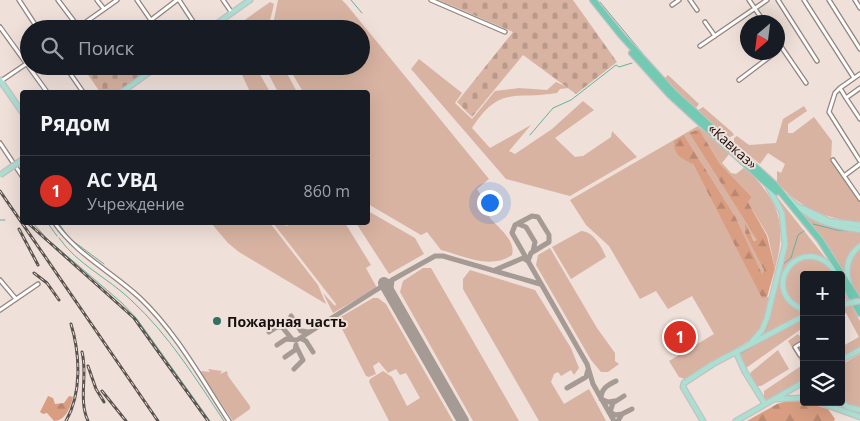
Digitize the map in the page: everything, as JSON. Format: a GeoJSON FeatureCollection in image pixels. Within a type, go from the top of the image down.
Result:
{"type":"FeatureCollection","features":[{"type":"Feature","properties":{"kind":"highway","name":"«Кавказ»"},"geometry":{"type":"LineString","coordinates":[[591,0],[683,104],[754,170],[794,212],[836,271]]}},
{"type":"Feature","properties":{"kind":"highway","name":"«Кавказ»"},"geometry":{"type":"LineString","coordinates":[[683,104],[718,132],[774,184],[811,228],[860,302]]}},
{"type":"Feature","properties":{"kind":"highway"},"geometry":{"type":"LineString","coordinates":[[718,132],[702,122],[725,144]]}},
{"type":"Feature","properties":{"kind":"highway"},"geometry":{"type":"LineString","coordinates":[[845,283],[850,289]]}},
{"type":"Feature","properties":{"kind":"highway","name":"«Кавказ»"},"geometry":{"type":"LineString","coordinates":[[850,289],[860,313]]}},
{"type":"Feature","properties":{"kind":"main road"},"geometry":{"type":"LineString","coordinates":[[222,20],[250,0]]}},
{"type":"Feature","properties":{"kind":"main road"},"geometry":{"type":"LineString","coordinates":[[125,90],[146,75]]}},
{"type":"Feature","properties":{"kind":"main road"},"geometry":{"type":"LineString","coordinates":[[0,81],[20,109]]}},
{"type":"Feature","properties":{"kind":"main road"},"geometry":{"type":"LineString","coordinates":[[0,175],[20,161]]}},
{"type":"Feature","properties":{"kind":"main road"},"geometry":{"type":"LineString","coordinates":[[750,344],[762,330],[767,318],[786,236],[780,206],[772,192],[754,170]]}},
{"type":"Feature","properties":{"kind":"main road"},"geometry":{"type":"LineString","coordinates":[[774,184],[797,204],[813,214],[829,221],[860,225]]}},
{"type":"Feature","properties":{"kind":"main road"},"geometry":{"type":"LineString","coordinates":[[774,184],[802,211],[816,220],[860,230]]}},
{"type":"Feature","properties":{"kind":"main road"},"geometry":{"type":"LineString","coordinates":[[850,289],[847,265],[851,255],[860,246]]}},
{"type":"Feature","properties":{"kind":"main road"},"geometry":{"type":"LineString","coordinates":[[800,308],[790,302],[783,288],[784,274],[791,264],[805,256],[818,257],[828,262],[836,271]]}},
{"type":"Feature","properties":{"kind":"main road"},"geometry":{"type":"LineString","coordinates":[[845,304],[860,302]]}},
{"type":"Feature","properties":{"kind":"main road"},"geometry":{"type":"LineString","coordinates":[[703,421],[683,385],[696,374],[800,318]]}},
{"type":"Feature","properties":{"kind":"main road"},"geometry":{"type":"LineString","coordinates":[[842,361],[860,350]]}},
{"type":"Feature","properties":{"kind":"main road"},"geometry":{"type":"LineString","coordinates":[[736,352],[745,372],[765,404]]}},
{"type":"Feature","properties":{"kind":"main road"},"geometry":{"type":"LineString","coordinates":[[736,421],[800,384]]}},
{"type":"Feature","properties":{"kind":"main road"},"geometry":{"type":"LineString","coordinates":[[772,400],[792,396],[800,397]]}},
{"type":"Feature","properties":{"kind":"main road"},"geometry":{"type":"LineString","coordinates":[[845,405],[860,410]]}},
{"type":"Feature","properties":{"kind":"main road"},"geometry":{"type":"LineString","coordinates":[[829,406],[860,417]]}},
{"type":"Feature","properties":{"kind":"street"},"geometry":{"type":"LineString","coordinates":[[19,0],[32,20]]}},
{"type":"Feature","properties":{"kind":"street"},"geometry":{"type":"LineString","coordinates":[[58,0],[72,20]]}},
{"type":"Feature","properties":{"kind":"street"},"geometry":{"type":"LineString","coordinates":[[97,0],[104,9]]}},
{"type":"Feature","properties":{"kind":"street"},"geometry":{"type":"LineString","coordinates":[[89,20],[117,0]]}},
{"type":"Feature","properties":{"kind":"street"},"geometry":{"type":"LineString","coordinates":[[137,0],[151,20],[178,0],[192,20]]}},
{"type":"Feature","properties":{"kind":"street"},"geometry":{"type":"LineString","coordinates":[[223,0],[232,13]]}},
{"type":"Feature","properties":{"kind":"street"},"geometry":{"type":"LineString","coordinates":[[432,0],[504,32]]}},
{"type":"Feature","properties":{"kind":"street"},"geometry":{"type":"LineString","coordinates":[[672,4],[679,0]]}},
{"type":"Feature","properties":{"kind":"street"},"geometry":{"type":"LineString","coordinates":[[690,0],[698,10]]}},
{"type":"Feature","properties":{"kind":"street"},"geometry":{"type":"LineString","coordinates":[[749,0],[759,15]]}},
{"type":"Feature","properties":{"kind":"street"},"geometry":{"type":"LineString","coordinates":[[700,46],[767,0]]}},
{"type":"Feature","properties":{"kind":"street"},"geometry":{"type":"LineString","coordinates":[[778,0],[817,61]]}},
{"type":"Feature","properties":{"kind":"street"},"geometry":{"type":"LineString","coordinates":[[804,0],[854,78]]}},
{"type":"Feature","properties":{"kind":"street"},"geometry":{"type":"LineString","coordinates":[[829,0],[860,49]]}},
{"type":"Feature","properties":{"kind":"street"},"geometry":{"type":"LineString","coordinates":[[855,0],[860,8]]}},
{"type":"Feature","properties":{"kind":"street"},"geometry":{"type":"LineString","coordinates":[[705,22],[715,36]]}},
{"type":"Feature","properties":{"kind":"street"},"geometry":{"type":"LineString","coordinates":[[0,27],[20,54]]}},
{"type":"Feature","properties":{"kind":"street"},"geometry":{"type":"LineString","coordinates":[[785,53],[806,84]]}},
{"type":"Feature","properties":{"kind":"street"},"geometry":{"type":"LineString","coordinates":[[739,80],[766,60]]}},
{"type":"Feature","properties":{"kind":"street"},"geometry":{"type":"LineString","coordinates":[[0,81],[20,68]]}},
{"type":"Feature","properties":{"kind":"street"},"geometry":{"type":"LineString","coordinates":[[844,176],[860,162],[829,112],[835,93],[860,74]]}},
{"type":"Feature","properties":{"kind":"street"},"geometry":{"type":"LineString","coordinates":[[35,75],[45,90]]}},
{"type":"Feature","properties":{"kind":"street"},"geometry":{"type":"LineString","coordinates":[[71,75],[82,90]]}},
{"type":"Feature","properties":{"kind":"street"},"geometry":{"type":"LineString","coordinates":[[840,88],[860,119]]}},
{"type":"Feature","properties":{"kind":"street"},"geometry":{"type":"LineString","coordinates":[[846,98],[860,88]]}},
{"type":"Feature","properties":{"kind":"street"},"geometry":{"type":"LineString","coordinates":[[0,143],[20,173]]}},
{"type":"Feature","properties":{"kind":"street"},"geometry":{"type":"LineString","coordinates":[[833,160],[860,199]]}},
{"type":"Feature","properties":{"kind":"street"},"geometry":{"type":"LineString","coordinates":[[56,225],[76,249],[139,297],[161,320],[229,421]]}},
{"type":"Feature","properties":{"kind":"street"},"geometry":{"type":"LineString","coordinates":[[0,280],[16,300]]}},
{"type":"Feature","properties":{"kind":"street"},"geometry":{"type":"LineString","coordinates":[[0,310],[38,284]]}},
{"type":"Feature","properties":{"kind":"green space"},"geometry":{"type":"Polygon","coordinates":[[[278,0],[342,0],[359,20],[274,20],[278,0]]]}},
{"type":"Feature","properties":{"kind":"green space"},"geometry":{"type":"Polygon","coordinates":[[[439,0],[573,0],[617,62],[576,94],[523,55],[472,117],[457,102],[513,32],[439,0]]]}},
{"type":"Feature","properties":{"kind":"green space"},"geometry":{"type":"Polygon","coordinates":[[[270,2],[274,4],[270,20],[245,20],[270,2]]]}},
{"type":"Feature","properties":{"kind":"green space"},"geometry":{"type":"Polygon","coordinates":[[[370,33],[489,179],[477,189],[483,198],[486,212],[509,240],[512,247],[512,255],[504,259],[486,262],[441,250],[427,232],[421,235],[370,205],[370,90],[302,90],[293,75],[370,75],[370,33]]]}},
{"type":"Feature","properties":{"kind":"green space"},"geometry":{"type":"Polygon","coordinates":[[[419,59],[462,93],[455,103],[472,119],[495,91],[519,88],[547,90],[556,82],[569,88],[560,89],[557,93],[509,97],[491,105],[472,128],[490,148],[531,125],[509,151],[515,154],[552,129],[583,101],[594,110],[555,138],[575,157],[583,156],[611,137],[612,131],[637,157],[570,196],[506,179],[411,69],[419,59]]]}},
{"type":"Feature","properties":{"kind":"green space"},"geometry":{"type":"Polygon","coordinates":[[[88,75],[143,75],[122,90],[99,90],[88,75]]]}},
{"type":"Feature","properties":{"kind":"green space"},"geometry":{"type":"Polygon","coordinates":[[[242,75],[260,75],[269,90],[249,90],[242,75]]]}},
{"type":"Feature","properties":{"kind":"green space"},"geometry":{"type":"Polygon","coordinates":[[[269,75],[288,75],[296,90],[277,90],[269,75]]]}},
{"type":"Feature","properties":{"kind":"green space"},"geometry":{"type":"Polygon","coordinates":[[[668,75],[699,104],[695,109],[664,79],[668,75]]]}},
{"type":"Feature","properties":{"kind":"green space"},"geometry":{"type":"Polygon","coordinates":[[[804,106],[807,111],[788,124],[788,133],[793,133],[814,117],[832,141],[831,160],[860,201],[860,222],[835,218],[805,206],[777,183],[777,171],[781,173],[785,164],[768,153],[760,164],[734,143],[734,138],[737,136],[749,145],[776,143],[783,119],[804,106]]]}},
{"type":"Feature","properties":{"kind":"green space"},"geometry":{"type":"Polygon","coordinates":[[[703,107],[734,135],[728,138],[697,111],[703,107]]]}},
{"type":"Feature","properties":{"kind":"green space"},"geometry":{"type":"Polygon","coordinates":[[[698,126],[730,153],[722,163],[731,173],[736,174],[745,167],[765,191],[777,213],[780,225],[780,238],[775,269],[768,236],[748,202],[752,197],[720,164],[699,129],[689,133],[757,240],[755,241],[745,225],[764,270],[762,275],[735,216],[684,135],[693,164],[762,297],[769,297],[766,317],[757,336],[685,379],[679,377],[669,361],[714,334],[692,296],[668,309],[656,291],[640,299],[609,246],[586,225],[570,200],[698,126]]]}},
{"type":"Feature","properties":{"kind":"green space"},"geometry":{"type":"Polygon","coordinates":[[[699,129],[720,164],[752,197],[748,202],[767,236],[775,269],[767,297],[762,298],[693,164],[681,158],[675,150],[674,141],[684,135],[735,216],[762,274],[764,270],[745,233],[745,223],[754,241],[757,240],[689,133],[699,129]]]}},
{"type":"Feature","properties":{"kind":"green space"},"geometry":{"type":"Polygon","coordinates":[[[774,193],[828,261],[807,254],[789,263],[783,272],[781,286],[786,299],[791,305],[800,310],[800,317],[759,337],[768,316],[784,256],[787,233],[781,208],[774,193]]]}},
{"type":"Feature","properties":{"kind":"green space"},"geometry":{"type":"Polygon","coordinates":[[[800,211],[819,223],[860,231],[860,243],[849,253],[845,271],[842,271],[800,211]]]}},
{"type":"Feature","properties":{"kind":"green space"},"geometry":{"type":"Polygon","coordinates":[[[370,212],[415,238],[424,254],[389,274],[357,225],[370,225],[370,212]]]}},
{"type":"Feature","properties":{"kind":"green space"},"geometry":{"type":"Polygon","coordinates":[[[213,225],[272,225],[318,285],[326,304],[239,252],[228,243],[213,225]]]}},
{"type":"Feature","properties":{"kind":"green space"},"geometry":{"type":"Polygon","coordinates":[[[275,225],[346,225],[371,265],[366,268],[377,288],[333,313],[323,293],[335,306],[336,304],[275,225]]]}},
{"type":"Feature","properties":{"kind":"green space"},"geometry":{"type":"Polygon","coordinates":[[[581,231],[593,237],[606,257],[571,279],[552,247],[581,231]]]}},
{"type":"Feature","properties":{"kind":"green space"},"geometry":{"type":"Polygon","coordinates":[[[860,247],[860,299],[850,278],[849,266],[850,260],[860,247]]]}},
{"type":"Feature","properties":{"kind":"green space"},"geometry":{"type":"Polygon","coordinates":[[[550,248],[597,328],[615,353],[615,361],[619,364],[608,372],[601,372],[591,360],[536,265],[538,255],[550,248]]]}},
{"type":"Feature","properties":{"kind":"green space"},"geometry":{"type":"Polygon","coordinates":[[[808,258],[821,260],[831,271],[800,271],[800,306],[795,303],[785,289],[787,275],[798,262],[808,258]]]}},
{"type":"Feature","properties":{"kind":"green space"},"geometry":{"type":"Polygon","coordinates":[[[423,268],[431,268],[519,421],[473,421],[400,292],[403,281],[423,268]]]}},
{"type":"Feature","properties":{"kind":"green space"},"geometry":{"type":"Polygon","coordinates":[[[470,270],[535,290],[571,348],[579,368],[574,375],[571,370],[561,376],[558,372],[554,374],[551,382],[564,404],[589,389],[606,421],[539,421],[463,289],[463,279],[470,270]]]}},
{"type":"Feature","properties":{"kind":"green space"},"geometry":{"type":"Polygon","coordinates":[[[845,293],[860,321],[860,347],[845,356],[845,345],[859,337],[845,313],[845,307],[848,306],[845,293]]]}},
{"type":"Feature","properties":{"kind":"green space"},"geometry":{"type":"Polygon","coordinates":[[[373,298],[378,298],[386,304],[453,421],[389,421],[369,382],[370,379],[383,371],[392,377],[407,406],[420,398],[406,373],[400,375],[396,369],[388,373],[379,362],[373,366],[376,374],[369,377],[366,376],[337,319],[373,298]]]}},
{"type":"Feature","properties":{"kind":"green space"},"geometry":{"type":"Polygon","coordinates":[[[800,320],[800,330],[746,368],[739,353],[800,320]]]}},
{"type":"Feature","properties":{"kind":"green space"},"geometry":{"type":"Polygon","coordinates":[[[798,334],[800,336],[800,361],[788,341],[798,334]]]}},
{"type":"Feature","properties":{"kind":"green space"},"geometry":{"type":"Polygon","coordinates":[[[778,350],[789,369],[761,386],[757,386],[750,375],[751,372],[778,350]]]}},
{"type":"Feature","properties":{"kind":"green space"},"geometry":{"type":"Polygon","coordinates":[[[860,354],[860,408],[845,403],[845,363],[860,354]]]}},
{"type":"Feature","properties":{"kind":"green space"},"geometry":{"type":"Polygon","coordinates":[[[800,367],[800,382],[764,401],[764,391],[800,367]]]}},
{"type":"Feature","properties":{"kind":"green space"},"geometry":{"type":"Polygon","coordinates":[[[208,369],[222,371],[220,374],[227,371],[228,376],[250,406],[250,409],[233,421],[202,375],[201,371],[210,372],[208,369]]]}},
{"type":"Feature","properties":{"kind":"green space"},"geometry":{"type":"Polygon","coordinates":[[[48,396],[53,398],[55,404],[64,403],[69,396],[73,397],[67,413],[61,419],[54,421],[47,413],[43,414],[40,412],[48,396]]]}},
{"type":"Feature","properties":{"kind":"green space"},"geometry":{"type":"Polygon","coordinates":[[[790,400],[800,400],[800,406],[818,406],[828,409],[835,419],[834,421],[747,421],[777,404],[790,400]]]}},
{"type":"Feature","properties":{"kind":"waterway"},"geometry":{"type":"LineString","coordinates":[[351,0],[362,13]]}},
{"type":"Feature","properties":{"kind":"waterway"},"geometry":{"type":"LineString","coordinates":[[600,2],[643,54]]}},
{"type":"Feature","properties":{"kind":"waterway"},"geometry":{"type":"LineString","coordinates":[[530,135],[553,108],[571,100],[616,65],[619,67],[632,63]]}},
{"type":"Feature","properties":{"kind":"waterway"},"geometry":{"type":"LineString","coordinates":[[0,220],[5,220]]}},
{"type":"Feature","properties":{"kind":"waterway"},"geometry":{"type":"LineString","coordinates":[[813,224],[837,230],[860,232]]}},
{"type":"Feature","properties":{"kind":"waterway"},"geometry":{"type":"LineString","coordinates":[[35,225],[49,241]]}},
{"type":"Feature","properties":{"kind":"waterway"},"geometry":{"type":"LineString","coordinates":[[49,225],[57,236]]}},
{"type":"Feature","properties":{"kind":"waterway"},"geometry":{"type":"LineString","coordinates":[[60,225],[69,238],[104,264]]}},
{"type":"Feature","properties":{"kind":"waterway"},"geometry":{"type":"LineString","coordinates":[[782,265],[791,258],[798,235],[804,231]]}},
{"type":"Feature","properties":{"kind":"waterway"},"geometry":{"type":"LineString","coordinates":[[59,238],[75,256],[122,292],[158,328],[224,421]]}},
{"type":"Feature","properties":{"kind":"waterway"},"geometry":{"type":"LineString","coordinates":[[52,243],[122,303],[137,319],[210,421]]}},
{"type":"Feature","properties":{"kind":"waterway"},"geometry":{"type":"LineString","coordinates":[[770,316],[776,291]]}},
{"type":"Feature","properties":{"kind":"waterway"},"geometry":{"type":"LineString","coordinates":[[765,331],[769,320]]}},
{"type":"Feature","properties":{"kind":"waterway"},"geometry":{"type":"LineString","coordinates":[[741,353],[764,340]]}},
{"type":"Feature","properties":{"kind":"taxiway"},"geometry":{"type":"LineString","coordinates":[[495,270],[523,258],[528,261],[531,253],[549,242],[549,235],[538,217],[532,216],[515,225],[512,233],[528,261],[587,364],[593,384],[614,421]]}},
{"type":"Feature","properties":{"kind":"taxiway"},"geometry":{"type":"LineString","coordinates":[[518,224],[526,227],[535,242],[533,251]]}},
{"type":"Feature","properties":{"kind":"taxiway"},"geometry":{"type":"LineString","coordinates":[[277,345],[286,339],[297,340],[392,280],[435,256],[443,256],[540,284]]}},
{"type":"Feature","properties":{"kind":"taxiway"},"geometry":{"type":"LineString","coordinates":[[390,294],[392,281]]}},
{"type":"Feature","properties":{"kind":"taxiway"},"geometry":{"type":"LineString","coordinates":[[291,316],[301,331],[309,332]]}},
{"type":"Feature","properties":{"kind":"taxiway"},"geometry":{"type":"LineString","coordinates":[[269,332],[277,327],[282,327],[292,339]]}},
{"type":"Feature","properties":{"kind":"taxiway"},"geometry":{"type":"LineString","coordinates":[[300,338],[306,341],[313,352]]}},
{"type":"Feature","properties":{"kind":"taxiway"},"geometry":{"type":"LineString","coordinates":[[285,357],[295,350],[296,345]]}},
{"type":"Feature","properties":{"kind":"taxiway"},"geometry":{"type":"LineString","coordinates":[[294,369],[303,360],[296,346]]}},
{"type":"Feature","properties":{"kind":"taxiway"},"geometry":{"type":"LineString","coordinates":[[567,388],[586,377],[588,370]]}},
{"type":"Feature","properties":{"kind":"taxiway"},"geometry":{"type":"LineString","coordinates":[[615,401],[608,402],[601,399],[601,395],[608,386],[616,381]]}},
{"type":"Feature","properties":{"kind":"taxiway"},"geometry":{"type":"LineString","coordinates":[[622,414],[615,415],[610,412],[613,403],[624,396]]}},
{"type":"Feature","properties":{"kind":"taxiway"},"geometry":{"type":"LineString","coordinates":[[618,421],[622,414],[632,409]]}},
{"type":"Feature","properties":{"kind":"runway"},"geometry":{"type":"LineString","coordinates":[[384,283],[463,421]]}},
{"type":"Feature","properties":{"kind":"railway"},"geometry":{"type":"LineString","coordinates":[[0,191],[20,220]]}},
{"type":"Feature","properties":{"kind":"railway"},"geometry":{"type":"LineString","coordinates":[[23,225],[158,421]]}},
{"type":"Feature","properties":{"kind":"railway"},"geometry":{"type":"LineString","coordinates":[[30,225],[134,318],[208,421]]}},
{"type":"Feature","properties":{"kind":"railway"},"geometry":{"type":"LineString","coordinates":[[19,229],[38,265]]}},
{"type":"Feature","properties":{"kind":"railway"},"geometry":{"type":"LineString","coordinates":[[34,273],[47,283],[59,300]]}},
{"type":"Feature","properties":{"kind":"railway"},"geometry":{"type":"LineString","coordinates":[[66,421],[75,398],[78,373],[78,360],[71,324]]}},
{"type":"Feature","properties":{"kind":"railway"},"geometry":{"type":"LineString","coordinates":[[82,352],[84,361],[83,396],[88,421]]}},
{"type":"Feature","properties":{"kind":"railway"},"geometry":{"type":"LineString","coordinates":[[88,366],[96,389],[104,402]]}},
{"type":"Feature","properties":{"kind":"railway"},"geometry":{"type":"LineString","coordinates":[[102,391],[126,421]]}},
{"type":"Feature","properties":{"kind":"place","name":"Пожарная часть"},"geometry":{"type":"Point","coordinates":[217,321]}},
{"type":"Feature","properties":{"kind":"place","name":"АС УВД"},"geometry":{"type":"Point","coordinates":[680,337]}}]}
